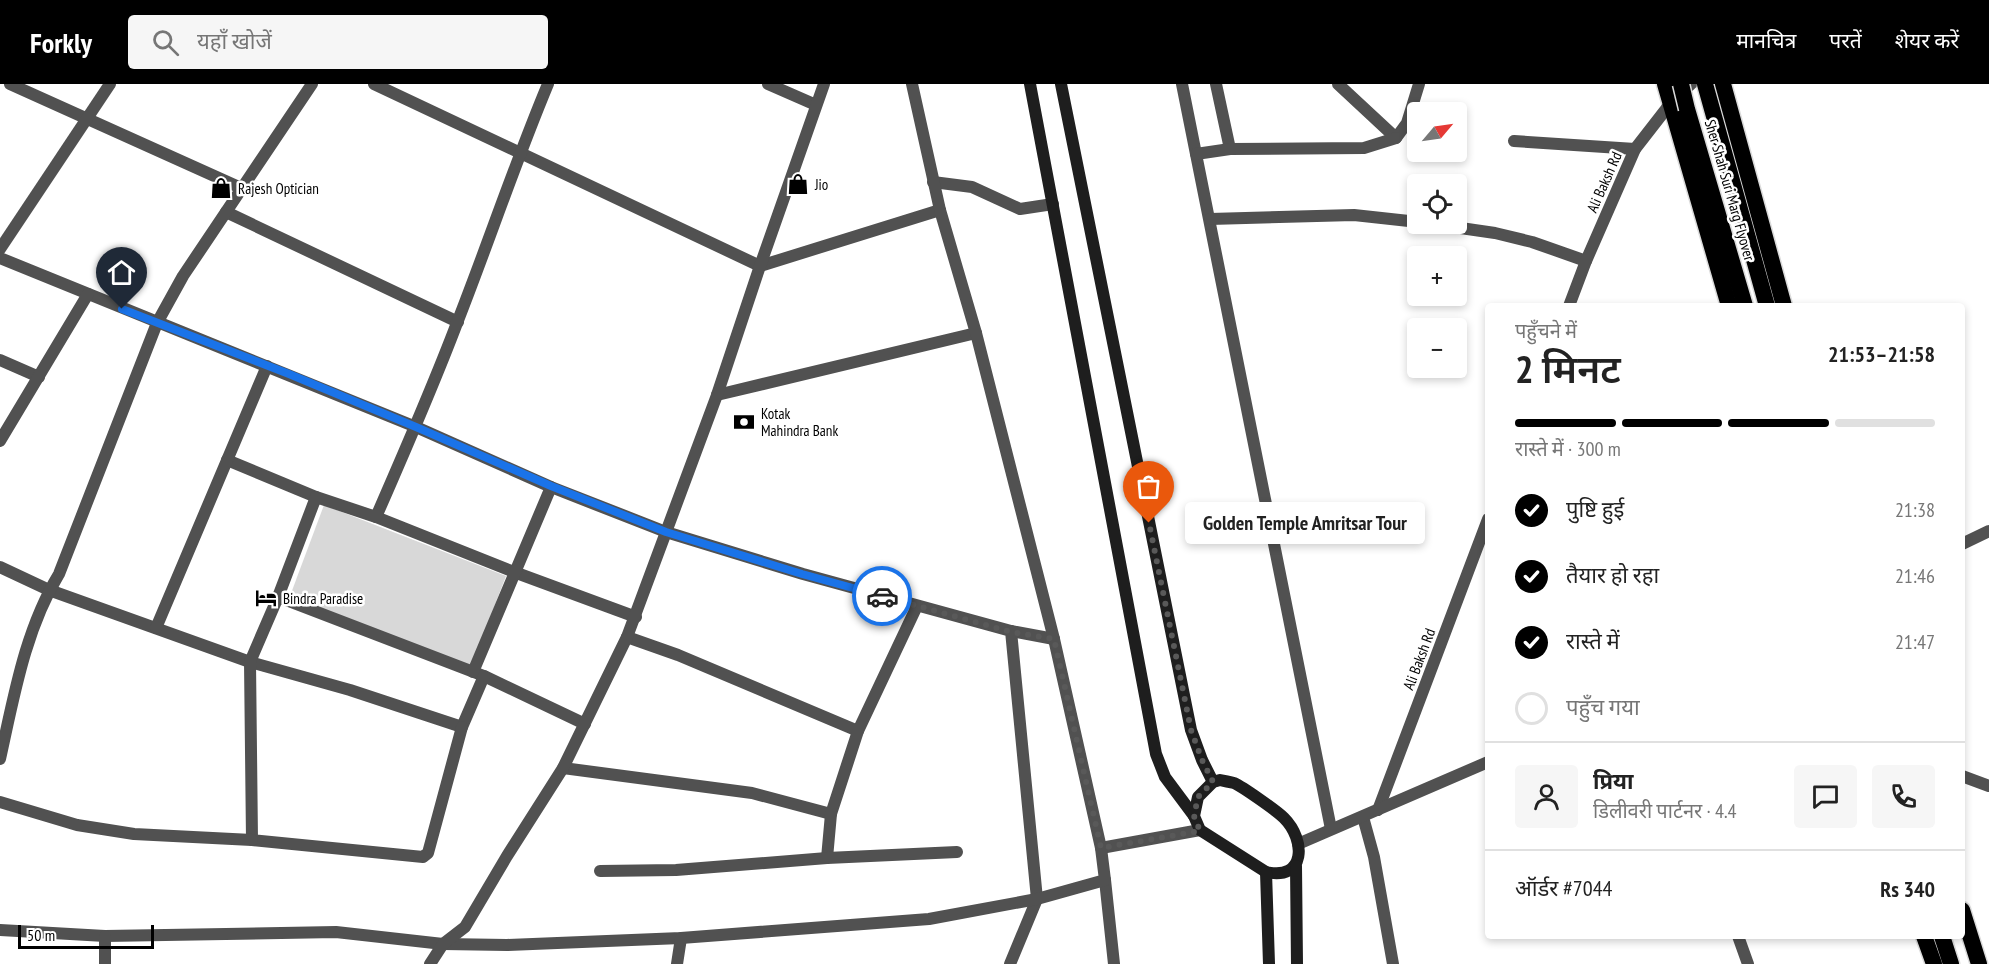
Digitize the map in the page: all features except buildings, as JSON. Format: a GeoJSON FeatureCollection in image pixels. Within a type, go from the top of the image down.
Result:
{"type":"FeatureCollection","features":[{"type":"Feature","properties":{"kind":"highway"},"geometry":{"type":"LineString","coordinates":[[1665,84],[1728,303]]}},
{"type":"Feature","properties":{"kind":"highway","name":"Sher Shah Suri Marg Flyover"},"geometry":{"type":"LineString","coordinates":[[1681,84],[1744,303]]}},
{"type":"Feature","properties":{"kind":"highway","name":"Sher Shah Suri Marg Flyover"},"geometry":{"type":"LineString","coordinates":[[1705,84],[1766,303]]}},
{"type":"Feature","properties":{"kind":"highway"},"geometry":{"type":"LineString","coordinates":[[1724,84],[1783,303]]}},
{"type":"Feature","properties":{"kind":"highway"},"geometry":{"type":"LineString","coordinates":[[1965,920],[1979,964]]}},
{"type":"Feature","properties":{"kind":"highway"},"geometry":{"type":"LineString","coordinates":[[1925,939],[1934,964]]}},
{"type":"Feature","properties":{"kind":"highway"},"geometry":{"type":"LineString","coordinates":[[1942,939],[1951,964]]}},
{"type":"Feature","properties":{"kind":"highway"},"geometry":{"type":"LineString","coordinates":[[1959,939],[1967,964]]}},
{"type":"Feature","properties":{"kind":"main road"},"geometry":{"type":"LineString","coordinates":[[1030,84],[1156,754],[1165,777],[1194,816],[1200,831],[1266,872],[1278,875],[1296,866]]}},
{"type":"Feature","properties":{"kind":"main road"},"geometry":{"type":"LineString","coordinates":[[1061,84],[1191,730],[1213,782]]}},
{"type":"Feature","properties":{"kind":"main road"},"geometry":{"type":"LineString","coordinates":[[1194,816],[1198,797],[1213,782],[1220,780],[1234,783],[1284,818],[1293,830],[1299,855],[1296,866],[1297,964]]}},
{"type":"Feature","properties":{"kind":"main road"},"geometry":{"type":"LineString","coordinates":[[1266,872],[1269,964]]}},
{"type":"Feature","properties":{"kind":"street"},"geometry":{"type":"LineString","coordinates":[[10,84],[241,188]]}},
{"type":"Feature","properties":{"kind":"street"},"geometry":{"type":"LineString","coordinates":[[0,249],[110,84]]}},
{"type":"Feature","properties":{"kind":"street"},"geometry":{"type":"LineString","coordinates":[[0,759],[18,674],[34,626],[49,590],[59,574],[157,323],[183,276],[312,84]]}},
{"type":"Feature","properties":{"kind":"street"},"geometry":{"type":"LineString","coordinates":[[374,84],[760,266],[940,210]]}},
{"type":"Feature","properties":{"kind":"street"},"geometry":{"type":"LineString","coordinates":[[376,517],[416,427],[458,322],[519,152],[548,84]]}},
{"type":"Feature","properties":{"kind":"street"},"geometry":{"type":"LineString","coordinates":[[768,84],[816,105]]}},
{"type":"Feature","properties":{"kind":"street"},"geometry":{"type":"LineString","coordinates":[[430,964],[443,944],[465,927],[563,768],[636,617],[717,396],[824,84]]}},
{"type":"Feature","properties":{"kind":"street"},"geometry":{"type":"LineString","coordinates":[[912,84],[940,210],[976,333],[1054,639],[1101,848],[1114,964]]}},
{"type":"Feature","properties":{"kind":"street"},"geometry":{"type":"LineString","coordinates":[[1182,84],[1330,829]]}},
{"type":"Feature","properties":{"kind":"street"},"geometry":{"type":"LineString","coordinates":[[1216,84],[1230,149]]}},
{"type":"Feature","properties":{"kind":"street"},"geometry":{"type":"LineString","coordinates":[[1338,84],[1396,138]]}},
{"type":"Feature","properties":{"kind":"street"},"geometry":{"type":"LineString","coordinates":[[1196,154],[1230,149],[1364,148],[1396,138],[1407,123],[1419,84]]}},
{"type":"Feature","properties":{"kind":"street","name":"Ali Baksh Rd"},"geometry":{"type":"LineString","coordinates":[[1570,303],[1635,150],[1670,104],[1691,84]]}},
{"type":"Feature","properties":{"kind":"street"},"geometry":{"type":"LineString","coordinates":[[1514,141],[1635,150]]}},
{"type":"Feature","properties":{"kind":"street"},"geometry":{"type":"LineString","coordinates":[[933,182],[972,187],[1020,209],[1053,204]]}},
{"type":"Feature","properties":{"kind":"street"},"geometry":{"type":"LineString","coordinates":[[226,212],[458,322]]}},
{"type":"Feature","properties":{"kind":"street"},"geometry":{"type":"LineString","coordinates":[[1210,219],[1354,215],[1407,221]]}},
{"type":"Feature","properties":{"kind":"street"},"geometry":{"type":"LineString","coordinates":[[1467,229],[1532,242],[1586,261]]}},
{"type":"Feature","properties":{"kind":"street"},"geometry":{"type":"LineString","coordinates":[[0,258],[416,427],[551,486],[666,532],[802,574],[1011,632],[1054,639]]}},
{"type":"Feature","properties":{"kind":"street"},"geometry":{"type":"LineString","coordinates":[[0,441],[88,294]]}},
{"type":"Feature","properties":{"kind":"street"},"geometry":{"type":"LineString","coordinates":[[717,396],[976,333]]}},
{"type":"Feature","properties":{"kind":"street"},"geometry":{"type":"LineString","coordinates":[[0,360],[39,377]]}},
{"type":"Feature","properties":{"kind":"street"},"geometry":{"type":"LineString","coordinates":[[156,628],[267,366]]}},
{"type":"Feature","properties":{"kind":"street"},"geometry":{"type":"LineString","coordinates":[[227,460],[316,497],[376,517],[636,617]]}},
{"type":"Feature","properties":{"kind":"street"},"geometry":{"type":"LineString","coordinates":[[0,802],[77,825],[134,834],[252,840],[419,858],[426,856],[479,674],[514,572],[551,486]]}},
{"type":"Feature","properties":{"kind":"street"},"geometry":{"type":"LineString","coordinates":[[252,840],[250,662],[278,597],[316,497]]}},
{"type":"Feature","properties":{"kind":"street","name":"Ali Baksh Rd"},"geometry":{"type":"LineString","coordinates":[[1378,810],[1485,527]]}},
{"type":"Feature","properties":{"kind":"street"},"geometry":{"type":"LineString","coordinates":[[1965,543],[1989,531]]}},
{"type":"Feature","properties":{"kind":"street"},"geometry":{"type":"LineString","coordinates":[[0,567],[49,590],[250,662],[350,690],[462,727]]}},
{"type":"Feature","properties":{"kind":"street"},"geometry":{"type":"LineString","coordinates":[[278,597],[479,674],[585,724]]}},
{"type":"Feature","properties":{"kind":"street"},"geometry":{"type":"LineString","coordinates":[[827,858],[831,814],[858,731],[917,606]]}},
{"type":"Feature","properties":{"kind":"street"},"geometry":{"type":"LineString","coordinates":[[1010,964],[1037,899],[1011,632]]}},
{"type":"Feature","properties":{"kind":"street"},"geometry":{"type":"LineString","coordinates":[[627,637],[678,655],[858,731]]}},
{"type":"Feature","properties":{"kind":"street"},"geometry":{"type":"LineString","coordinates":[[1298,844],[1485,763]]}},
{"type":"Feature","properties":{"kind":"street"},"geometry":{"type":"LineString","coordinates":[[563,768],[752,793],[831,814]]}},
{"type":"Feature","properties":{"kind":"street"},"geometry":{"type":"LineString","coordinates":[[1965,777],[1989,786]]}},
{"type":"Feature","properties":{"kind":"street"},"geometry":{"type":"LineString","coordinates":[[1363,817],[1374,857],[1393,964]]}},
{"type":"Feature","properties":{"kind":"street"},"geometry":{"type":"LineString","coordinates":[[1101,848],[1200,831]]}},
{"type":"Feature","properties":{"kind":"street"},"geometry":{"type":"LineString","coordinates":[[600,871],[676,870],[827,858],[957,852]]}},
{"type":"Feature","properties":{"kind":"street"},"geometry":{"type":"LineString","coordinates":[[0,930],[105,936],[336,932],[443,944],[507,945],[681,938],[929,919],[1037,899],[1105,879]]}},
{"type":"Feature","properties":{"kind":"street"},"geometry":{"type":"LineString","coordinates":[[105,936],[105,964]]}},
{"type":"Feature","properties":{"kind":"street"},"geometry":{"type":"LineString","coordinates":[[677,964],[681,938]]}},
{"type":"Feature","properties":{"kind":"street"},"geometry":{"type":"LineString","coordinates":[[1739,939],[1748,964]]}},
{"type":"Feature","properties":{"kind":"shaded area"},"geometry":{"type":"Polygon","coordinates":[[[324,505],[506,576],[471,667],[290,596],[324,505]]]}},
{"type":"Feature","properties":{"kind":"way so far"},"geometry":{"type":"LineString","coordinates":[[882,596],[1011,632],[1054,639],[1101,848],[1200,831],[1194,816],[1198,797],[1213,782],[1191,730],[1149,523]]}},
{"type":"Feature","properties":{"kind":"place","name":"Jio"},"geometry":{"type":"Point","coordinates":[798,184]}},
{"type":"Feature","properties":{"kind":"place","name":"Rajesh Optician"},"geometry":{"type":"Point","coordinates":[221,188]}},
{"type":"Feature","properties":{"kind":"place","name":"Kotak Mahindra Bank"},"geometry":{"type":"Point","coordinates":[744,422]}},
{"type":"Feature","properties":{"kind":"place","name":"Golden Temple Amritsar Tour"},"geometry":{"type":"Point","coordinates":[1149,523]}},
{"type":"Feature","properties":{"kind":"place","name":"Bindra Paradise"},"geometry":{"type":"Point","coordinates":[266,598]}},
{"type":"Feature","properties":{"kind":"route"},"geometry":{"type":"LineString","coordinates":[[122,309],[289,374],[551,486],[666,532],[882,596]]}}]}
